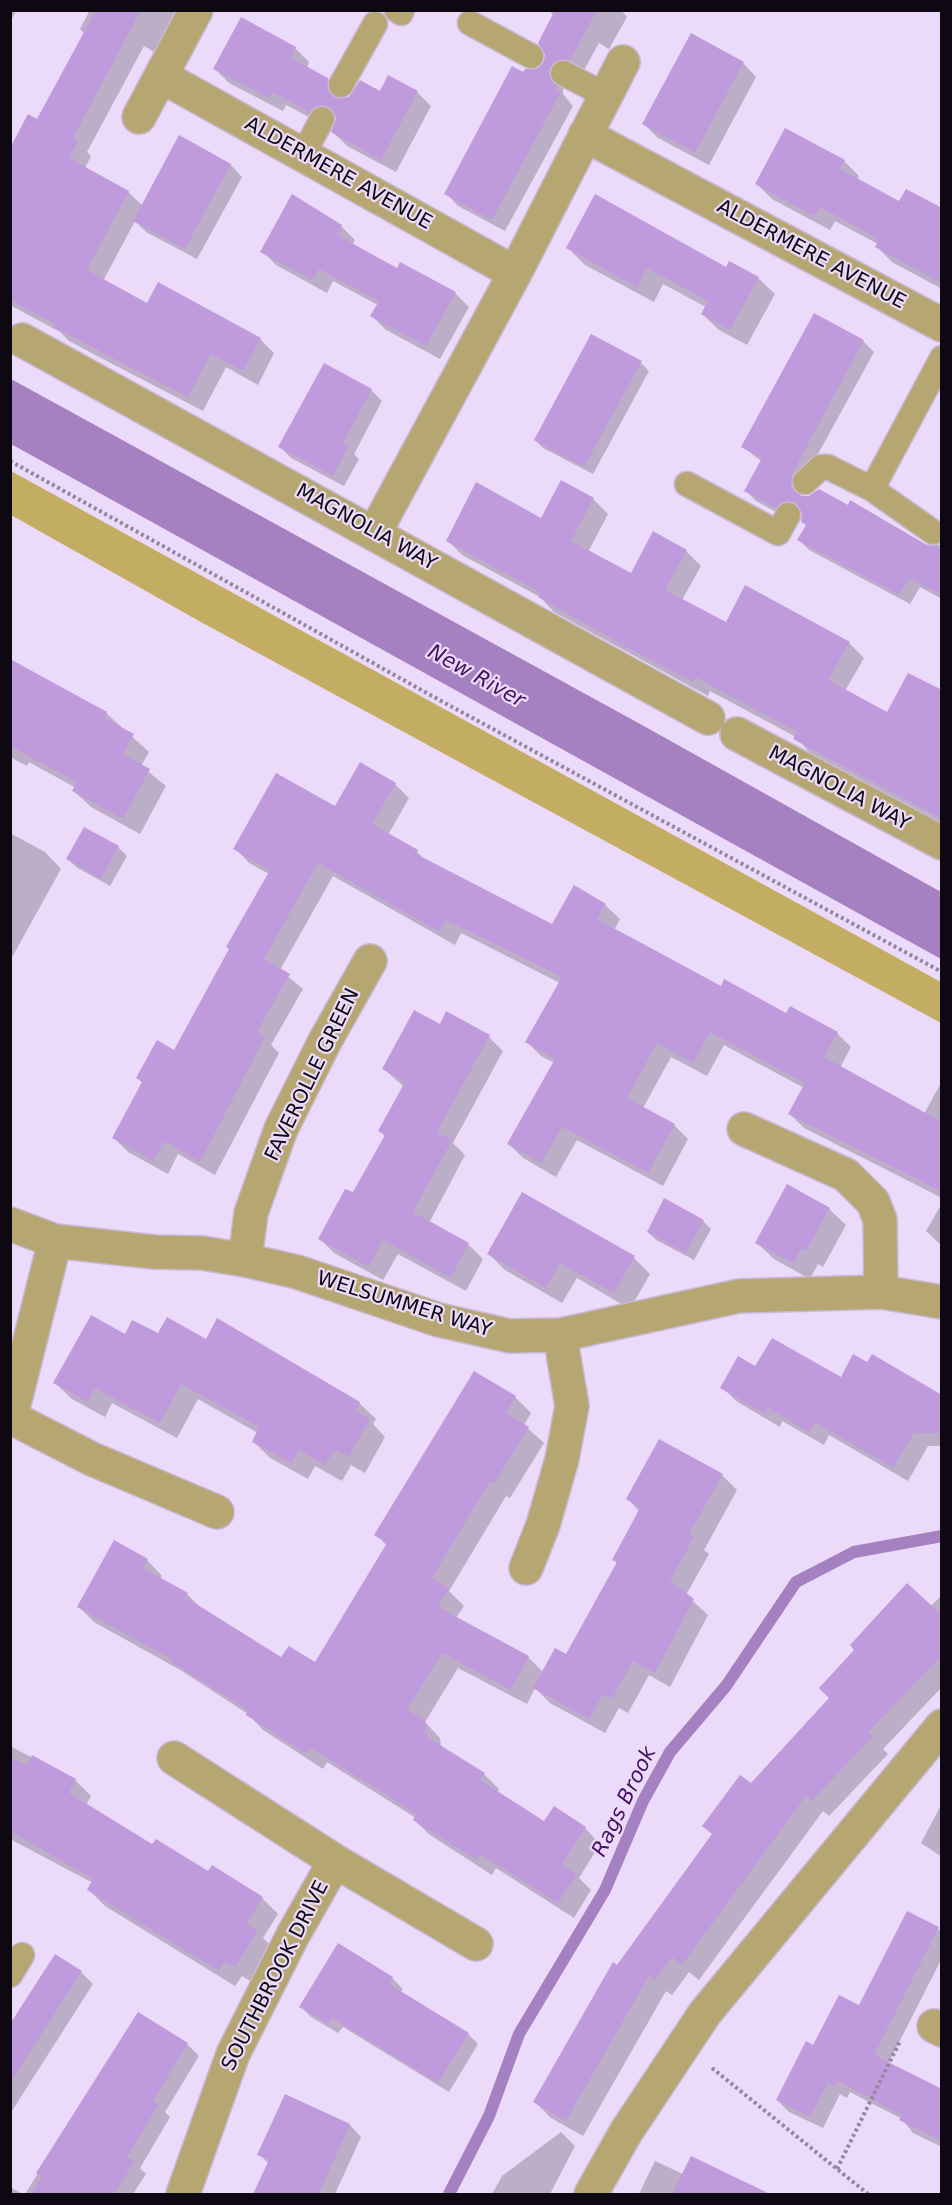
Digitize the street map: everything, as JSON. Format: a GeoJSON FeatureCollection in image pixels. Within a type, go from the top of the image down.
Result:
{"type":"FeatureCollection","features":[{"type":"Feature","properties":{"kind":"street"},"geometry":{"type":"LineString","coordinates":[[139,117],[196,10]]}},
{"type":"Feature","properties":{"kind":"street"},"geometry":{"type":"LineString","coordinates":[[375,532],[515,273],[623,62]]}},
{"type":"Feature","properties":{"kind":"street","name":"ALDERMERE AVENUE"},"geometry":{"type":"LineString","coordinates":[[161,76],[515,273]]}},
{"type":"Feature","properties":{"kind":"street","name":"ALDERMERE AVENUE"},"geometry":{"type":"LineString","coordinates":[[585,135],[942,324]]}},
{"type":"Feature","properties":{"kind":"street","name":"MAGNOLIA WAY"},"geometry":{"type":"LineString","coordinates":[[22,340],[375,532],[708,718]]}},
{"type":"Feature","properties":{"kind":"street","name":"MAGNOLIA WAY"},"geometry":{"type":"LineString","coordinates":[[737,734],[942,843]]}},
{"type":"Feature","properties":{"kind":"street","name":"FAVEROLLE GREEN"},"geometry":{"type":"LineString","coordinates":[[245,1260],[251,1213],[281,1129],[325,1041],[370,961]]}},
{"type":"Feature","properties":{"kind":"street"},"geometry":{"type":"LineString","coordinates":[[744,1129],[846,1176],[873,1202],[880,1220],[881,1292]]}},
{"type":"Feature","properties":{"kind":"street","name":"WELSUMMER WAY"},"geometry":{"type":"LineString","coordinates":[[10,1224],[55,1240],[154,1252],[202,1253],[245,1260],[297,1272],[439,1320],[510,1336],[560,1335],[739,1296],[881,1292],[942,1302]]}},
{"type":"Feature","properties":{"kind":"street"},"geometry":{"type":"LineString","coordinates":[[55,1240],[11,1419],[92,1459],[217,1512]]}},
{"type":"Feature","properties":{"kind":"street"},"geometry":{"type":"LineString","coordinates":[[526,1568],[543,1525],[562,1459],[572,1406],[560,1335]]}},
{"type":"Feature","properties":{"kind":"street"},"geometry":{"type":"LineString","coordinates":[[591,2194],[626,2132],[705,2013],[942,1726]]}},
{"type":"Feature","properties":{"kind":"street","name":"SOUTHBROOK DRIVE"},"geometry":{"type":"LineString","coordinates":[[174,1758],[334,1861],[476,1944]]}},
{"type":"Feature","properties":{"kind":"street","name":"SOUTHBROOK DRIVE"},"geometry":{"type":"LineString","coordinates":[[183,2194],[233,2054],[293,1935],[334,1861]]}},
{"type":"Feature","properties":{"kind":"lane"},"geometry":{"type":"LineString","coordinates":[[397,10],[401,13],[402,10]]}},
{"type":"Feature","properties":{"kind":"lane"},"geometry":{"type":"LineString","coordinates":[[470,23],[531,56]]}},
{"type":"Feature","properties":{"kind":"lane"},"geometry":{"type":"LineString","coordinates":[[341,85],[375,24]]}},
{"type":"Feature","properties":{"kind":"lane"},"geometry":{"type":"LineString","coordinates":[[563,73],[605,95]]}},
{"type":"Feature","properties":{"kind":"lane"},"geometry":{"type":"LineString","coordinates":[[303,155],[322,119]]}},
{"type":"Feature","properties":{"kind":"lane"},"geometry":{"type":"LineString","coordinates":[[872,489],[942,358]]}},
{"type":"Feature","properties":{"kind":"lane"},"geometry":{"type":"LineString","coordinates":[[805,482],[821,467],[828,467],[872,489],[933,532]]}},
{"type":"Feature","properties":{"kind":"lane"},"geometry":{"type":"LineString","coordinates":[[687,484],[778,532],[788,514]]}},
{"type":"Feature","properties":{"kind":"path"},"geometry":{"type":"LineString","coordinates":[[10,461],[432,696],[942,972]]}},
{"type":"Feature","properties":{"kind":"path"},"geometry":{"type":"LineString","coordinates":[[837,2169],[905,2032],[938,2028]]}},
{"type":"Feature","properties":{"kind":"path"},"geometry":{"type":"LineString","coordinates":[[680,2049],[708,2065],[868,2194]]}},
{"type":"Feature","properties":{"kind":"shaded area"},"geometry":{"type":"Polygon","coordinates":[[[11,471],[941,982],[941,1023],[199,621],[11,515],[11,471]]]}},
{"type":"Feature","properties":{"kind":"water","name":"New River"},"geometry":{"type":"Polygon","coordinates":[[[11,379],[642,725],[941,892],[941,959],[11,444],[11,379]]]}},
{"type":"Feature","properties":{"kind":"building"},"geometry":{"type":"Polygon","coordinates":[[[96,10],[141,10],[73,138],[78,141],[69,158],[129,191],[87,270],[147,303],[158,282],[261,338],[243,371],[211,354],[188,397],[53,327],[55,324],[10,300],[10,148],[28,114],[37,119],[96,10]]]}},
{"type":"Feature","properties":{"kind":"building"},"geometry":{"type":"Polygon","coordinates":[[[555,10],[597,10],[570,61],[556,61],[550,67],[549,74],[556,86],[555,89],[561,92],[492,220],[444,194],[512,66],[523,72],[525,69],[538,68],[543,63],[545,55],[538,43],[555,10]]]}},
{"type":"Feature","properties":{"kind":"building"},"geometry":{"type":"Polygon","coordinates":[[[241,17],[296,47],[291,58],[328,78],[329,92],[335,98],[349,97],[360,80],[380,91],[388,75],[418,91],[381,160],[331,132],[336,118],[329,107],[321,105],[309,112],[272,92],[269,98],[213,69],[241,17]]]}},
{"type":"Feature","properties":{"kind":"building"},"geometry":{"type":"Polygon","coordinates":[[[691,33],[744,62],[695,153],[642,124],[691,33]]]}},
{"type":"Feature","properties":{"kind":"building"},"geometry":{"type":"Polygon","coordinates":[[[785,128],[845,160],[840,169],[899,201],[906,189],[942,208],[942,283],[875,247],[879,239],[820,207],[814,216],[755,184],[785,128]]]}},
{"type":"Feature","properties":{"kind":"building"},"geometry":{"type":"Polygon","coordinates":[[[179,135],[231,164],[185,249],[133,221],[179,135]]]}},
{"type":"Feature","properties":{"kind":"building"},"geometry":{"type":"Polygon","coordinates":[[[292,194],[342,225],[337,235],[397,268],[400,262],[456,292],[426,346],[370,316],[379,301],[319,269],[312,280],[260,252],[292,194]]]}},
{"type":"Feature","properties":{"kind":"building"},"geometry":{"type":"Polygon","coordinates":[[[595,194],[726,267],[729,261],[759,277],[730,330],[701,314],[708,301],[647,268],[637,287],[566,248],[595,194]]]}},
{"type":"Feature","properties":{"kind":"building"},"geometry":{"type":"Polygon","coordinates":[[[814,313],[864,340],[792,474],[791,486],[801,496],[809,496],[819,489],[848,505],[850,500],[925,544],[942,549],[942,595],[909,578],[899,595],[797,540],[806,525],[801,522],[802,514],[795,503],[787,501],[776,508],[744,491],[762,458],[741,447],[814,313]]]}},
{"type":"Feature","properties":{"kind":"building"},"geometry":{"type":"Polygon","coordinates":[[[591,334],[642,361],[584,467],[534,440],[591,334]]]}},
{"type":"Feature","properties":{"kind":"building"},"geometry":{"type":"Polygon","coordinates":[[[324,363],[372,389],[343,443],[349,446],[333,476],[278,447],[324,363]]]}},
{"type":"Feature","properties":{"kind":"building"},"geometry":{"type":"Polygon","coordinates":[[[561,480],[594,498],[571,541],[631,573],[653,531],[687,550],[665,590],[726,622],[745,585],[850,642],[828,680],[887,712],[908,673],[942,690],[942,819],[793,739],[797,732],[695,677],[693,682],[630,649],[538,597],[540,592],[446,541],[476,482],[541,518],[561,480]]]}},
{"type":"Feature","properties":{"kind":"building"},"geometry":{"type":"Polygon","coordinates":[[[10,659],[107,712],[104,718],[134,734],[123,754],[150,769],[123,819],[72,791],[77,782],[10,746],[10,659]]]}},
{"type":"Feature","properties":{"kind":"building"},"geometry":{"type":"Polygon","coordinates":[[[360,762],[396,783],[372,824],[418,850],[416,854],[552,924],[574,885],[606,904],[597,919],[721,986],[724,979],[786,1013],[790,1006],[838,1032],[824,1057],[942,1122],[942,1192],[788,1114],[805,1083],[710,1032],[693,1063],[657,1043],[627,1098],[675,1124],[648,1173],[562,1127],[541,1163],[507,1144],[555,1059],[525,1042],[562,977],[446,920],[440,932],[318,863],[264,959],[290,974],[257,1032],[265,1037],[200,1162],[164,1141],[153,1161],[112,1138],[142,1082],[136,1078],[157,1040],[174,1050],[229,949],[226,947],[270,870],[233,849],[276,773],[335,806],[360,762]]]}},
{"type":"Feature","properties":{"kind":"building"},"geometry":{"type":"Polygon","coordinates":[[[84,827],[119,846],[101,879],[66,859],[84,827]]]}},
{"type":"Feature","properties":{"kind":"building"},"geometry":{"type":"Polygon","coordinates":[[[414,1010],[440,1024],[446,1011],[490,1035],[437,1132],[452,1140],[413,1212],[469,1243],[451,1278],[383,1240],[369,1267],[318,1239],[345,1189],[353,1192],[385,1135],[378,1131],[405,1082],[382,1069],[414,1010]]]}},
{"type":"Feature","properties":{"kind":"building"},"geometry":{"type":"Polygon","coordinates":[[[787,1184],[830,1208],[806,1251],[801,1249],[793,1263],[755,1243],[787,1184]]]}},
{"type":"Feature","properties":{"kind":"building"},"geometry":{"type":"Polygon","coordinates":[[[522,1192],[635,1256],[614,1293],[560,1263],[546,1288],[487,1254],[522,1192]]]}},
{"type":"Feature","properties":{"kind":"building"},"geometry":{"type":"Polygon","coordinates":[[[664,1198],[704,1220],[686,1253],[647,1232],[664,1198]]]}},
{"type":"Feature","properties":{"kind":"building"},"geometry":{"type":"Polygon","coordinates":[[[91,1315],[125,1334],[132,1320],[158,1333],[167,1317],[206,1339],[217,1318],[360,1402],[355,1411],[370,1419],[349,1457],[335,1450],[325,1465],[299,1450],[291,1463],[252,1442],[259,1427],[181,1384],[160,1423],[95,1388],[88,1402],[53,1383],[91,1315]]]}},
{"type":"Feature","properties":{"kind":"building"},"geometry":{"type":"Polygon","coordinates":[[[772,1338],[841,1377],[853,1354],[867,1362],[872,1354],[942,1395],[942,1433],[914,1433],[893,1468],[815,1422],[809,1432],[768,1408],[765,1414],[720,1388],[738,1356],[755,1366],[772,1338]]]}},
{"type":"Feature","properties":{"kind":"building"},"geometry":{"type":"Polygon","coordinates":[[[474,1371],[516,1396],[506,1413],[529,1427],[494,1484],[490,1481],[432,1578],[449,1589],[438,1607],[529,1656],[511,1690],[442,1653],[407,1710],[425,1720],[427,1737],[485,1773],[480,1780],[544,1821],[554,1806],[586,1827],[562,1864],[577,1874],[558,1903],[480,1854],[476,1860],[413,1820],[416,1814],[385,1794],[311,1748],[307,1754],[246,1715],[248,1710],[171,1662],[173,1660],[77,1607],[114,1540],[148,1559],[143,1568],[188,1593],[185,1597],[281,1657],[289,1646],[315,1662],[387,1543],[374,1535],[474,1371]]]}},
{"type":"Feature","properties":{"kind":"building"},"geometry":{"type":"Polygon","coordinates":[[[659,1439],[723,1474],[689,1534],[694,1537],[670,1581],[694,1599],[655,1673],[633,1661],[612,1699],[603,1694],[589,1719],[533,1688],[555,1648],[566,1654],[617,1562],[612,1560],[640,1508],[626,1499],[659,1439]]]}},
{"type":"Feature","properties":{"kind":"building"},"geometry":{"type":"Polygon","coordinates":[[[907,1583],[942,1615],[942,1656],[868,1732],[873,1736],[812,1801],[806,1796],[682,1965],[672,1957],[655,1980],[649,1976],[566,2121],[533,2102],[613,1962],[617,1965],[712,1834],[702,1826],[740,1775],[751,1783],[829,1698],[819,1688],[854,1650],[850,1645],[907,1583]]]}},
{"type":"Feature","properties":{"kind":"building"},"geometry":{"type":"Polygon","coordinates":[[[32,1755],[76,1779],[69,1793],[152,1844],[156,1839],[208,1871],[212,1865],[263,1897],[246,1924],[258,1931],[235,1967],[225,1961],[219,1971],[87,1890],[93,1879],[10,1831],[10,1757],[27,1766],[32,1755]]]}},
{"type":"Feature","properties":{"kind":"building"},"geometry":{"type":"Polygon","coordinates":[[[907,1911],[939,1927],[874,2055],[942,2089],[942,2141],[899,2120],[902,2115],[838,2081],[835,2087],[828,2083],[810,2117],[776,2100],[806,2041],[813,2045],[839,1995],[859,2005],[907,1911]]]}},
{"type":"Feature","properties":{"kind":"building"},"geometry":{"type":"Polygon","coordinates":[[[338,1943],[393,1977],[389,1984],[469,2033],[438,2083],[332,2018],[328,2024],[299,2007],[338,1943]]]}},
{"type":"Feature","properties":{"kind":"building"},"geometry":{"type":"Polygon","coordinates":[[[55,1954],[82,1971],[10,2083],[10,2024],[55,1954]]]}},
{"type":"Feature","properties":{"kind":"building"},"geometry":{"type":"Polygon","coordinates":[[[138,2012],[188,2043],[153,2101],[159,2104],[127,2157],[135,2161],[114,2194],[31,2194],[42,2176],[36,2173],[138,2012]]]}},
{"type":"Feature","properties":{"kind":"building"},"geometry":{"type":"Polygon","coordinates":[[[285,2094],[350,2124],[319,2194],[253,2194],[269,2160],[257,2155],[285,2094]]]}},
{"type":"Feature","properties":{"kind":"building"},"geometry":{"type":"Polygon","coordinates":[[[691,2156],[770,2194],[672,2194],[691,2156]]]}},
{"type":"Feature","properties":{"kind":"waterway","name":"Rags Brook"},"geometry":{"type":"LineString","coordinates":[[449,2194],[489,2116],[519,2034],[605,1890],[643,1801],[670,1752],[726,1686],[796,1582],[854,1552],[942,1536]]}}]}
